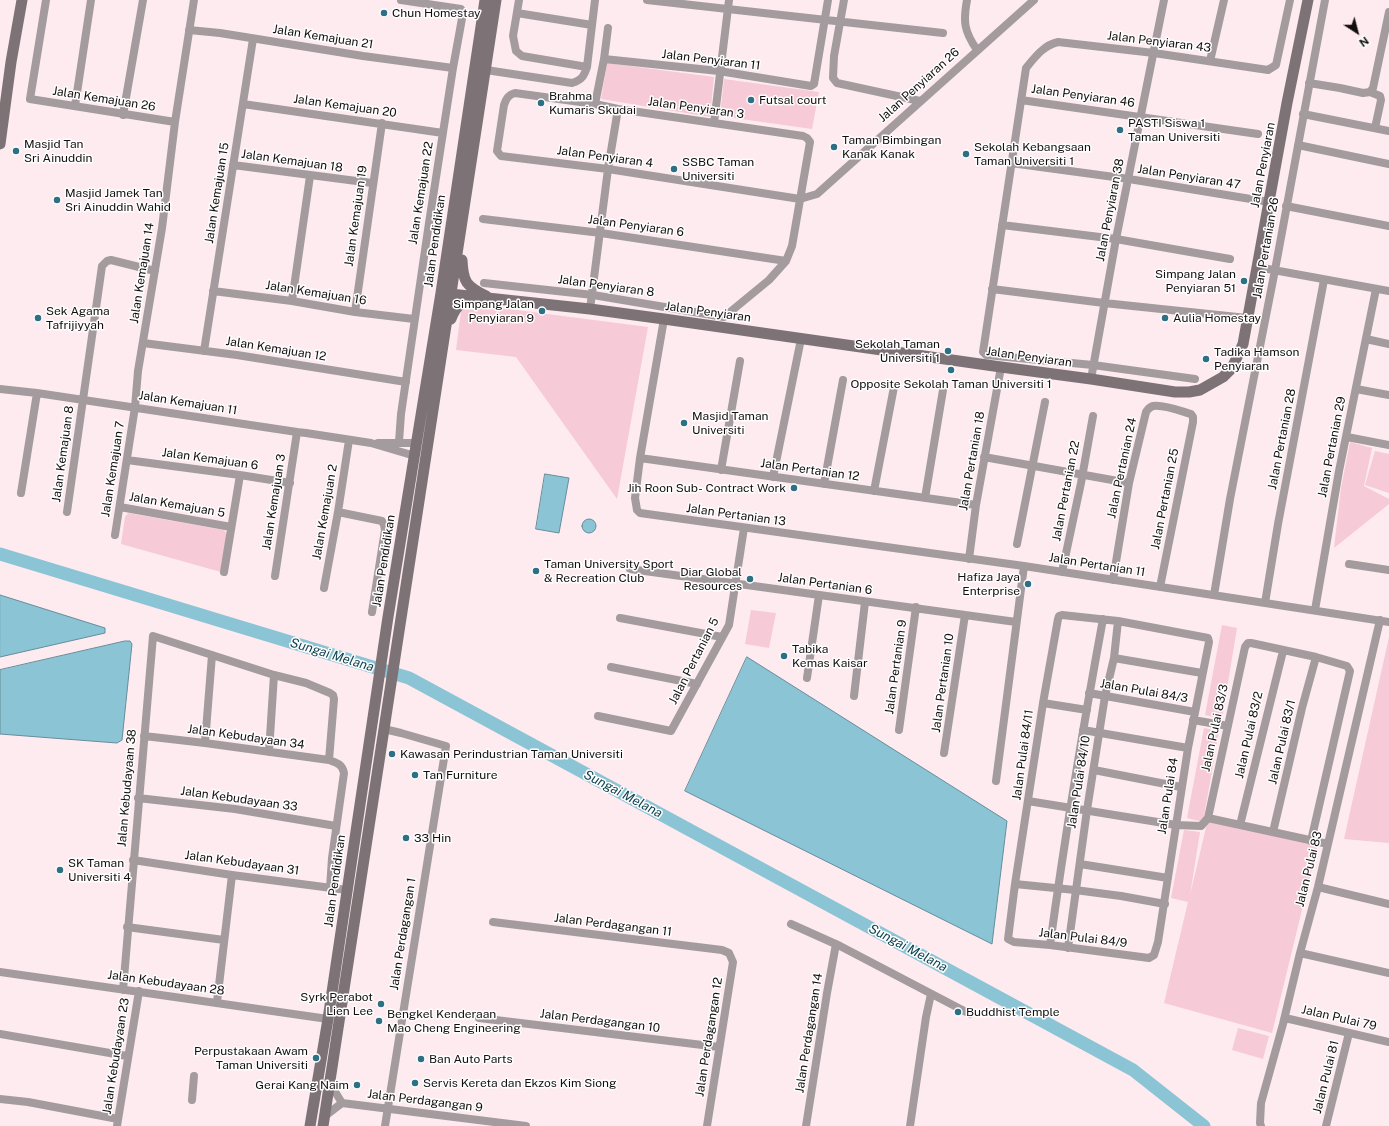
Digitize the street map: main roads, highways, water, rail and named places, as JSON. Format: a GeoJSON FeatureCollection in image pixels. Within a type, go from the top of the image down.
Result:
{"type":"FeatureCollection","features":[{"type":"Feature","properties":{"kind":"main road"},"geometry":{"type":"LineString","coordinates":[[0,140],[11,62],[22,0]]}},
{"type":"Feature","properties":{"kind":"main road","name":"Jalan Pendidikan"},"geometry":{"type":"LineString","coordinates":[[324,1121],[444,349],[447,293],[485,0]]}},
{"type":"Feature","properties":{"kind":"main road","name":"Jalan Pendidikan"},"geometry":{"type":"LineString","coordinates":[[310,1126],[328,1019],[388,617],[417,443],[447,293],[461,236],[496,0]]}},
{"type":"Feature","properties":{"kind":"main road","name":"Jalan Penyiaran"},"geometry":{"type":"LineString","coordinates":[[447,293],[664,319],[1175,392],[1200,390],[1223,377],[1232,368],[1243,344],[1308,0]]}},
{"type":"Feature","properties":{"kind":"main road"},"geometry":{"type":"LineString","coordinates":[[461,236],[462,275],[466,283],[476,291],[492,299]]}},
{"type":"Feature","properties":{"kind":"main road"},"geometry":{"type":"LineString","coordinates":[[444,349],[453,315],[458,305],[466,301],[492,299]]}},
{"type":"Feature","properties":{"kind":"water"},"geometry":{"type":"Polygon","coordinates":[[[545,474],[569,478],[559,533],[536,529],[545,474]]]}},
{"type":"Feature","properties":{"kind":"water"},"geometry":{"type":"Polygon","coordinates":[[[586,519],[592,519],[596,523],[596,529],[592,533],[586,533],[582,529],[582,523],[586,519]]]}},
{"type":"Feature","properties":{"kind":"water"},"geometry":{"type":"Polygon","coordinates":[[[0,595],[105,628],[105,633],[0,657],[0,595]]]}},
{"type":"Feature","properties":{"kind":"water"},"geometry":{"type":"Polygon","coordinates":[[[130,641],[132,644],[122,740],[117,743],[0,734],[0,670],[130,641]]]}},
{"type":"Feature","properties":{"kind":"water"},"geometry":{"type":"Polygon","coordinates":[[[747,657],[1007,821],[992,944],[685,791],[747,657]]]}},
{"type":"Feature","properties":{"kind":"waterway","name":"Sungai Melana"},"geometry":{"type":"LineString","coordinates":[[0,554],[409,678],[1133,1070],[1204,1126]]}},
{"type":"Feature","properties":{"kind":"place","name":"Chun Homestay"},"geometry":{"type":"Point","coordinates":[384,13]}},
{"type":"Feature","properties":{"kind":"place","name":"Futsal court"},"geometry":{"type":"Point","coordinates":[751,100]}},
{"type":"Feature","properties":{"kind":"place","name":"Brahma Kumaris Skudai"},"geometry":{"type":"Point","coordinates":[541,103]}},
{"type":"Feature","properties":{"kind":"place","name":"PASTI Siswa 1 Taman Universiti"},"geometry":{"type":"Point","coordinates":[1120,130]}},
{"type":"Feature","properties":{"kind":"place","name":"Taman Bimbingan Kanak Kanak"},"geometry":{"type":"Point","coordinates":[834,147]}},
{"type":"Feature","properties":{"kind":"place","name":"Masjid Tan Sri Ainuddin"},"geometry":{"type":"Point","coordinates":[16,151]}},
{"type":"Feature","properties":{"kind":"place","name":"Sekolah Kebangsaan Taman Universiti 1"},"geometry":{"type":"Point","coordinates":[966,154]}},
{"type":"Feature","properties":{"kind":"place","name":"SSBC Taman Universiti"},"geometry":{"type":"Point","coordinates":[674,169]}},
{"type":"Feature","properties":{"kind":"place","name":"Masjid Jamek Tan Sri Ainuddin Wahid"},"geometry":{"type":"Point","coordinates":[57,200]}},
{"type":"Feature","properties":{"kind":"place","name":"Simpang Jalan Penyiaran 51"},"geometry":{"type":"Point","coordinates":[1244,281]}},
{"type":"Feature","properties":{"kind":"place","name":"Simpang Jalan Penyiaran 9"},"geometry":{"type":"Point","coordinates":[542,311]}},
{"type":"Feature","properties":{"kind":"place","name":"Sek Agama Tafrijiyyah"},"geometry":{"type":"Point","coordinates":[38,318]}},
{"type":"Feature","properties":{"kind":"place","name":"Aulia Homestay"},"geometry":{"type":"Point","coordinates":[1165,318]}},
{"type":"Feature","properties":{"kind":"place","name":"Sekolah Taman Universiti 1"},"geometry":{"type":"Point","coordinates":[948,351]}},
{"type":"Feature","properties":{"kind":"place","name":"Tadika Hamson Penyiaran"},"geometry":{"type":"Point","coordinates":[1206,359]}},
{"type":"Feature","properties":{"kind":"place","name":"Opposite Sekolah Taman Universiti 1"},"geometry":{"type":"Point","coordinates":[951,370]}},
{"type":"Feature","properties":{"kind":"place","name":"Masjid Taman Universiti"},"geometry":{"type":"Point","coordinates":[684,423]}},
{"type":"Feature","properties":{"kind":"place","name":"Jih Roon Sub- Contract Work"},"geometry":{"type":"Point","coordinates":[794,488]}},
{"type":"Feature","properties":{"kind":"place","name":"Taman University Sport & Recreation Club"},"geometry":{"type":"Point","coordinates":[536,571]}},
{"type":"Feature","properties":{"kind":"place","name":"Diar Global Resources"},"geometry":{"type":"Point","coordinates":[750,579]}},
{"type":"Feature","properties":{"kind":"place","name":"Hafiza Jaya Enterprise"},"geometry":{"type":"Point","coordinates":[1028,584]}},
{"type":"Feature","properties":{"kind":"place","name":"Tabika Kemas Kaisar"},"geometry":{"type":"Point","coordinates":[784,656]}},
{"type":"Feature","properties":{"kind":"place","name":"Kawasan Perindustrian Taman Universiti"},"geometry":{"type":"Point","coordinates":[392,754]}},
{"type":"Feature","properties":{"kind":"place","name":"Tan Furniture"},"geometry":{"type":"Point","coordinates":[415,775]}},
{"type":"Feature","properties":{"kind":"place","name":"33 Hin"},"geometry":{"type":"Point","coordinates":[406,838]}},
{"type":"Feature","properties":{"kind":"place","name":"SK Taman Universiti 4"},"geometry":{"type":"Point","coordinates":[60,870]}},
{"type":"Feature","properties":{"kind":"place","name":"Syrk Perabot Lien Lee"},"geometry":{"type":"Point","coordinates":[381,1004]}},
{"type":"Feature","properties":{"kind":"place","name":"Buddhist Temple"},"geometry":{"type":"Point","coordinates":[958,1012]}},
{"type":"Feature","properties":{"kind":"place","name":"Bengkel Kenderaan Mao Cheng Engineering"},"geometry":{"type":"Point","coordinates":[379,1021]}},
{"type":"Feature","properties":{"kind":"place","name":"Perpustakaan Awam Taman Universiti"},"geometry":{"type":"Point","coordinates":[316,1058]}},
{"type":"Feature","properties":{"kind":"place","name":"Ban Auto Parts"},"geometry":{"type":"Point","coordinates":[421,1059]}},
{"type":"Feature","properties":{"kind":"place","name":"Servis Kereta dan Ekzos Kim Siong"},"geometry":{"type":"Point","coordinates":[415,1083]}},
{"type":"Feature","properties":{"kind":"place","name":"Gerai Kang Naim"},"geometry":{"type":"Point","coordinates":[357,1085]}}]}
